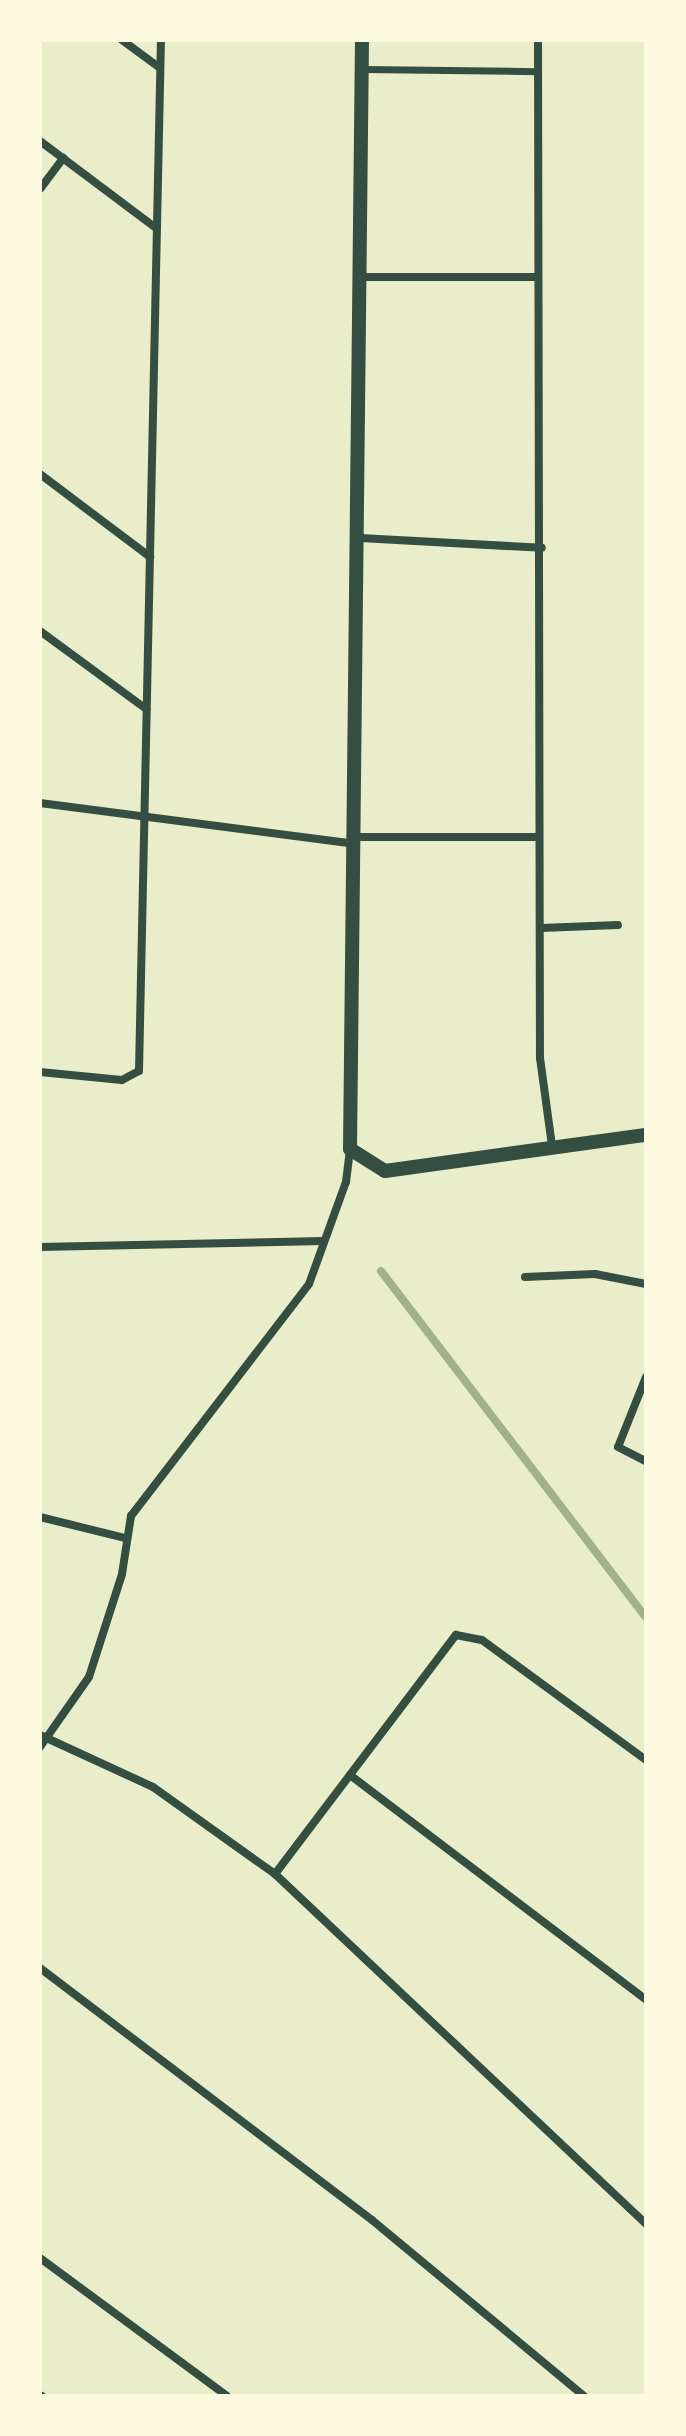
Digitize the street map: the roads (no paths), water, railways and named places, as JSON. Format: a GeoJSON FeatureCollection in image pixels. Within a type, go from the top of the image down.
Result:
{"type":"FeatureCollection","features":[{"type":"Feature","properties":{"kind":"street"},"geometry":{"type":"LineString","coordinates":[[122,40],[160,68]]}},
{"type":"Feature","properties":{"kind":"street"},"geometry":{"type":"LineString","coordinates":[[40,1072],[122,1080],[139,1071],[161,40]]}},
{"type":"Feature","properties":{"kind":"street"},"geometry":{"type":"LineString","coordinates":[[40,1747],[43,1736],[89,1677],[122,1574],[125,1538],[146,1487],[309,1284],[346,1182],[350,1149],[364,277],[362,40]]}},
{"type":"Feature","properties":{"kind":"street"},"geometry":{"type":"LineString","coordinates":[[538,40],[542,548],[540,1058],[552,1146]]}},
{"type":"Feature","properties":{"kind":"street"},"geometry":{"type":"LineString","coordinates":[[363,69],[538,71]]}},
{"type":"Feature","properties":{"kind":"street"},"geometry":{"type":"LineString","coordinates":[[40,141],[157,229]]}},
{"type":"Feature","properties":{"kind":"street"},"geometry":{"type":"LineString","coordinates":[[40,189],[63,158]]}},
{"type":"Feature","properties":{"kind":"street"},"geometry":{"type":"LineString","coordinates":[[364,277],[538,277]]}},
{"type":"Feature","properties":{"kind":"street"},"geometry":{"type":"LineString","coordinates":[[40,474],[150,557]]}},
{"type":"Feature","properties":{"kind":"street"},"geometry":{"type":"LineString","coordinates":[[360,538],[542,548]]}},
{"type":"Feature","properties":{"kind":"street"},"geometry":{"type":"LineString","coordinates":[[40,631],[146,709]]}},
{"type":"Feature","properties":{"kind":"street"},"geometry":{"type":"LineString","coordinates":[[40,803],[354,840],[539,837]]}},
{"type":"Feature","properties":{"kind":"street"},"geometry":{"type":"LineString","coordinates":[[541,928],[618,925]]}},
{"type":"Feature","properties":{"kind":"street"},"geometry":{"type":"LineString","coordinates":[[350,1149],[385,1171],[646,1135]]}},
{"type":"Feature","properties":{"kind":"street"},"geometry":{"type":"LineString","coordinates":[[40,1247],[323,1241]]}},
{"type":"Feature","properties":{"kind":"street"},"geometry":{"type":"LineString","coordinates":[[525,1277],[595,1274],[646,1284]]}},
{"type":"Feature","properties":{"kind":"street"},"geometry":{"type":"LineString","coordinates":[[646,1377],[618,1447],[646,1461]]}},
{"type":"Feature","properties":{"kind":"street"},"geometry":{"type":"LineString","coordinates":[[40,1517],[125,1538]]}},
{"type":"Feature","properties":{"kind":"street"},"geometry":{"type":"LineString","coordinates":[[275,1874],[449,1640],[464,1634],[482,1640],[645,1758]]}},
{"type":"Feature","properties":{"kind":"street"},"geometry":{"type":"LineString","coordinates":[[43,1736],[153,1787],[275,1874],[646,2224]]}},
{"type":"Feature","properties":{"kind":"street"},"geometry":{"type":"LineString","coordinates":[[350,1775],[646,2000]]}},
{"type":"Feature","properties":{"kind":"street"},"geometry":{"type":"LineString","coordinates":[[40,1968],[372,2220],[584,2396]]}},
{"type":"Feature","properties":{"kind":"street"},"geometry":{"type":"LineString","coordinates":[[40,2258],[227,2396]]}},
{"type":"Feature","properties":{"kind":"waterway"},"geometry":{"type":"LineString","coordinates":[[381,1271],[646,1617]]}}]}
